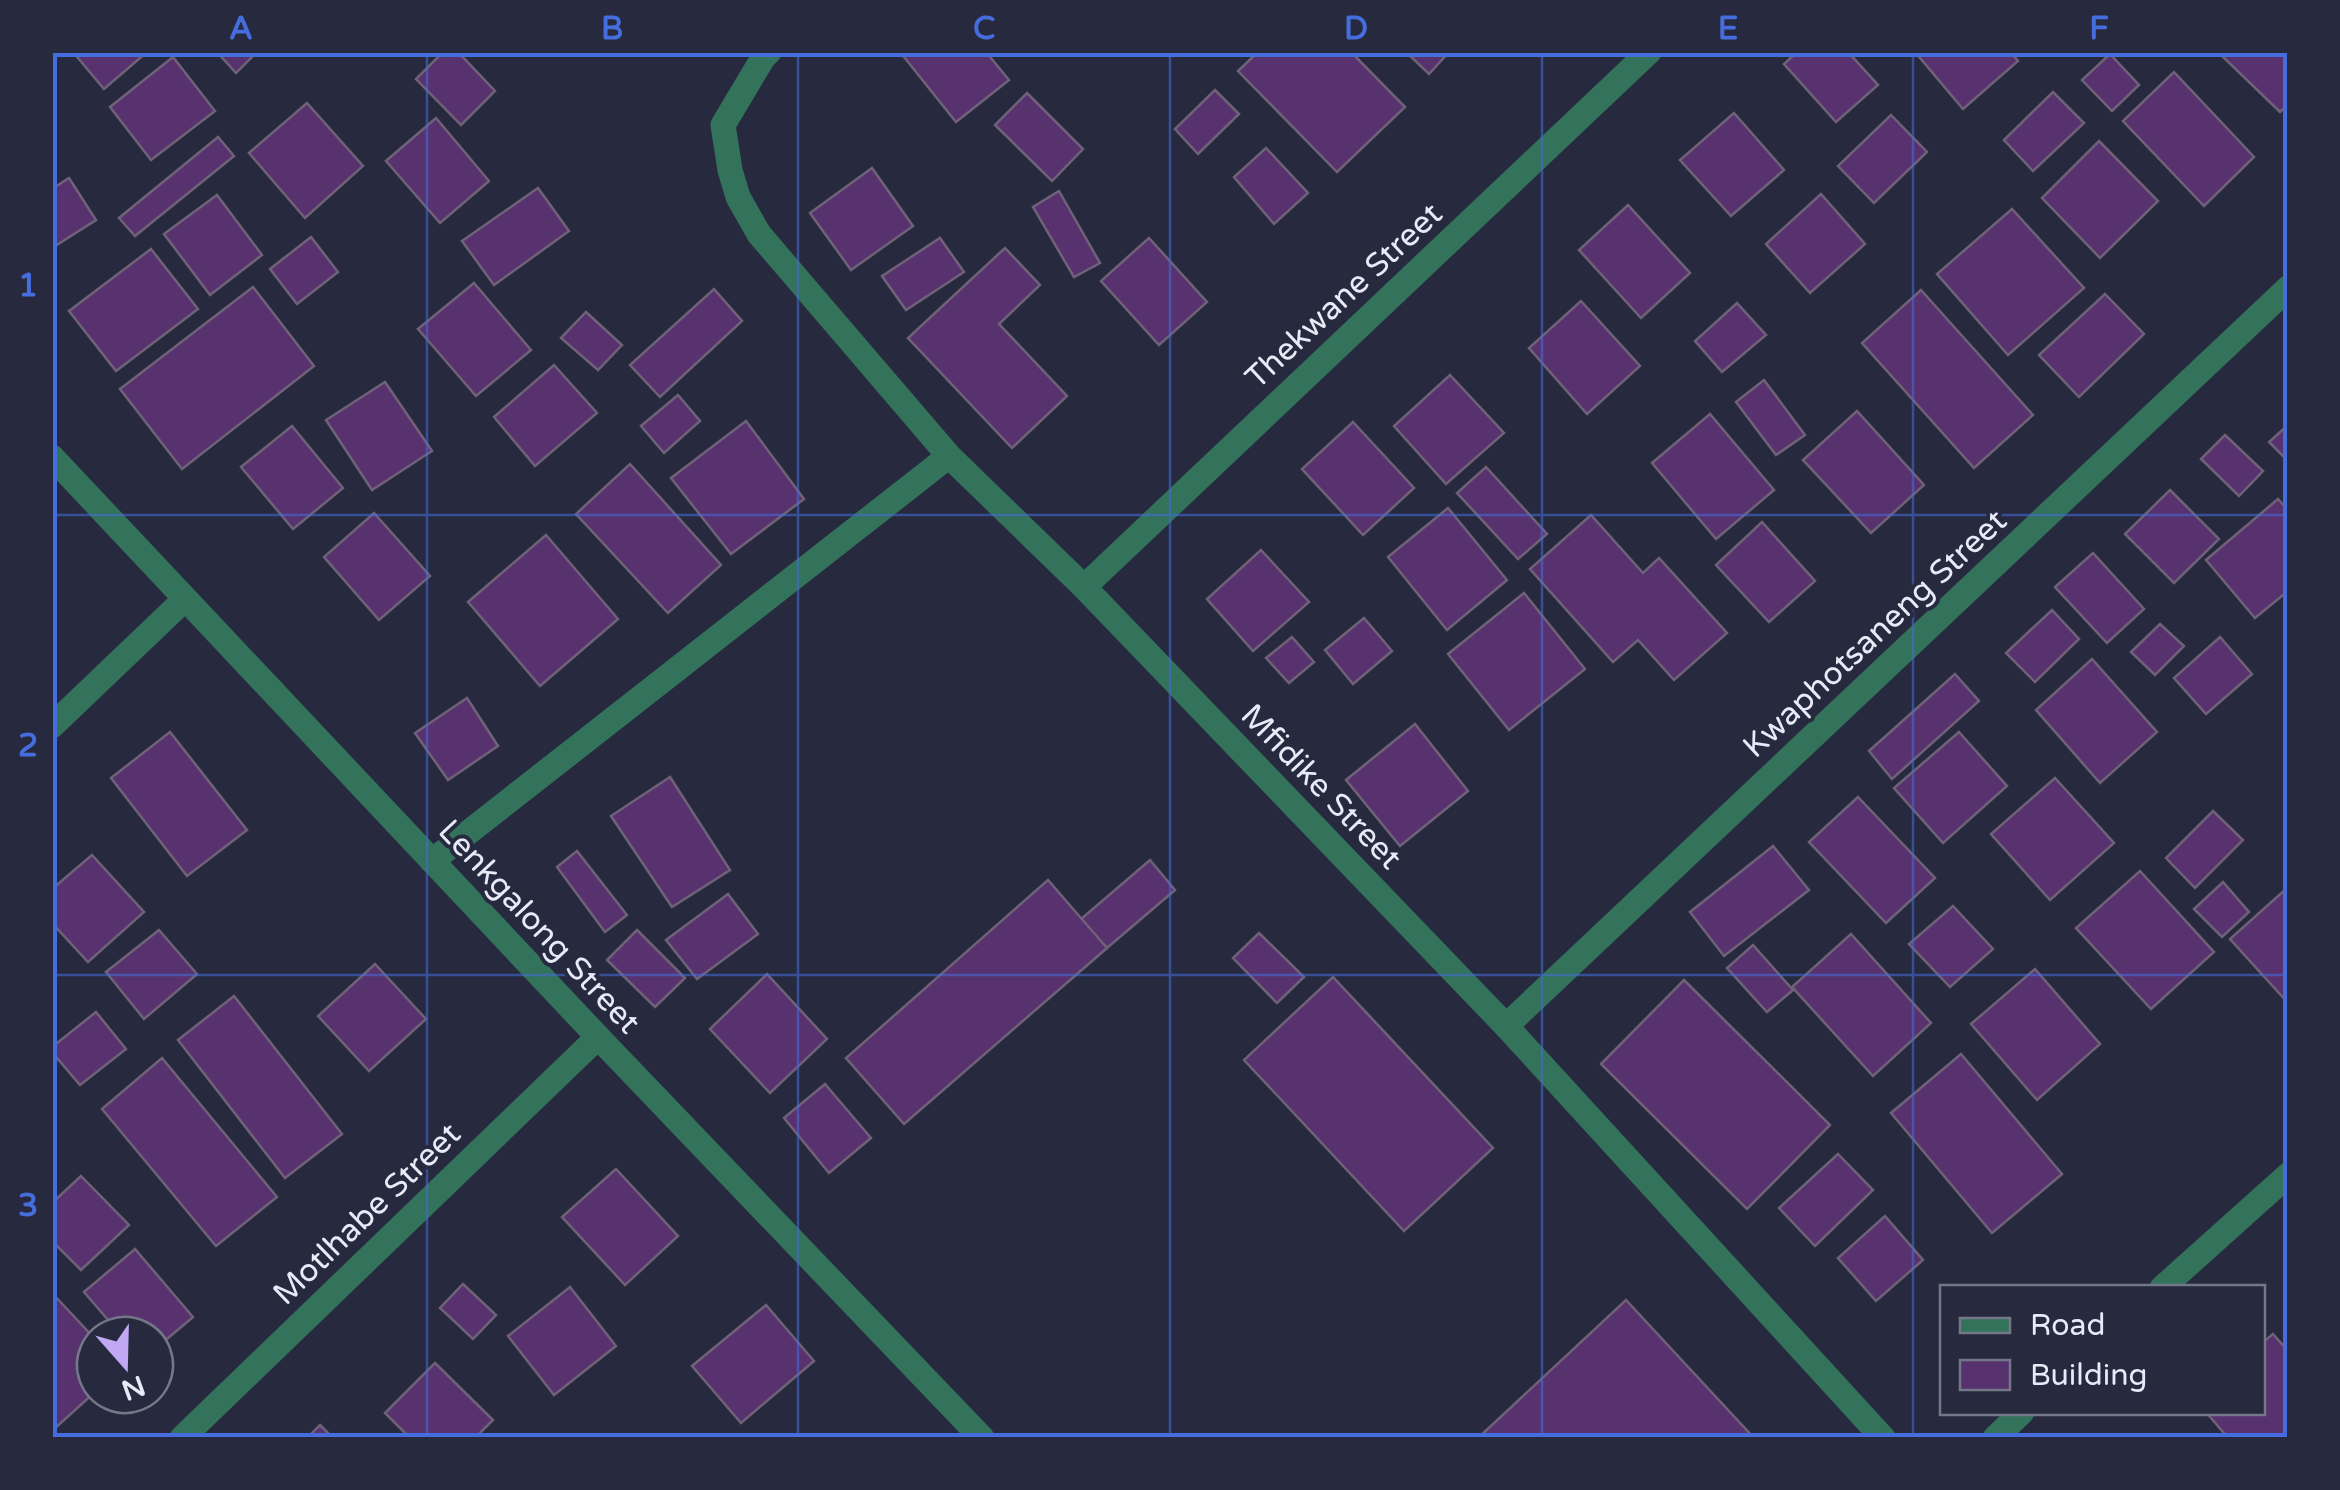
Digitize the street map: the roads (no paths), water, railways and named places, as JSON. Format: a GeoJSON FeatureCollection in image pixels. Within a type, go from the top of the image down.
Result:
{"type":"FeatureCollection","features":[{"type":"Feature","properties":{"kind":"street","name":"Mfidike Street"},"geometry":{"type":"LineString","coordinates":[[769,52],[723,124],[738,197],[759,234],[948,456],[1084,588],[1506,1026],[1883,1438]]}},
{"type":"Feature","properties":{"kind":"street","name":"Thekwane Street"},"geometry":{"type":"LineString","coordinates":[[1084,588],[1650,52]]}},
{"type":"Feature","properties":{"kind":"street","name":"Kwaphotsaneng Street"},"geometry":{"type":"LineString","coordinates":[[1506,1026],[2288,288]]}},
{"type":"Feature","properties":{"kind":"street"},"geometry":{"type":"LineString","coordinates":[[432,861],[948,456]]}},
{"type":"Feature","properties":{"kind":"street","name":"Lenkgalong Street"},"geometry":{"type":"LineString","coordinates":[[52,457],[982,1438]]}},
{"type":"Feature","properties":{"kind":"street"},"geometry":{"type":"LineString","coordinates":[[52,726],[184,599]]}},
{"type":"Feature","properties":{"kind":"street","name":"Motlhabe Street"},"geometry":{"type":"LineString","coordinates":[[182,1438],[598,1037]]}},
{"type":"Feature","properties":{"kind":"street"},"geometry":{"type":"LineString","coordinates":[[2165,1285],[2288,1174]]}},
{"type":"Feature","properties":{"kind":"street"},"geometry":{"type":"LineString","coordinates":[[1994,1438],[2019,1415]]}}]}
